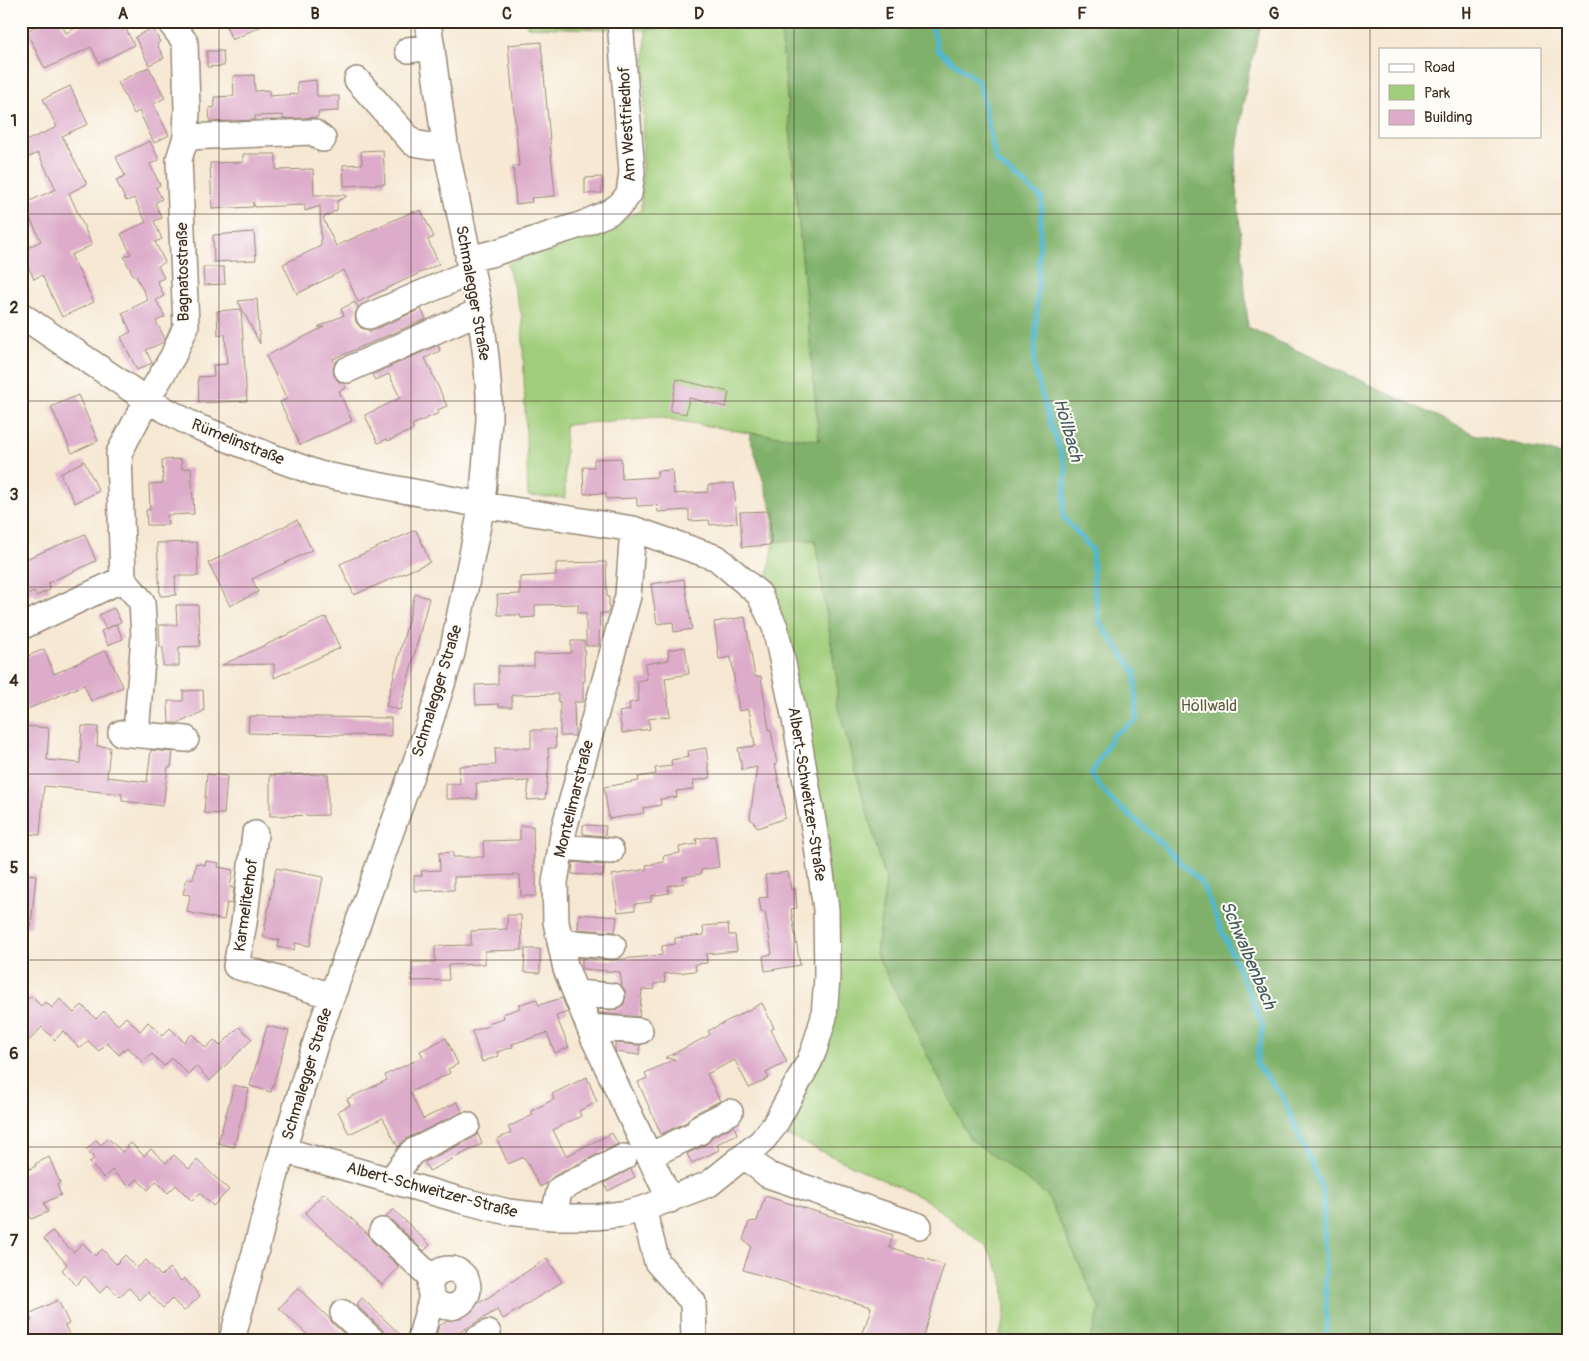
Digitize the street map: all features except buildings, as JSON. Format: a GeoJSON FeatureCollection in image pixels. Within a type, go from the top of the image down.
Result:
{"type":"FeatureCollection","features":[{"type":"Feature","properties":{"kind":"street","name":"Bagnatostraße"},"geometry":{"type":"LineString","coordinates":[[123,579],[120,453],[147,400],[173,356],[186,326],[179,159],[186,137],[185,42],[169,21]]}},
{"type":"Feature","properties":{"kind":"street","name":"Schmalegger Straße"},"geometry":{"type":"LineString","coordinates":[[232,1340],[283,1150],[318,1035],[426,734],[452,653],[482,505],[487,454],[489,394],[486,357],[480,311],[445,144],[420,48],[428,21]]}},
{"type":"Feature","properties":{"kind":"street","name":"Am Westfriedhof"},"geometry":{"type":"LineString","coordinates":[[369,316],[494,253],[583,224],[610,212],[629,194],[632,172],[620,25]]}},
{"type":"Feature","properties":{"kind":"street"},"geometry":{"type":"LineString","coordinates":[[357,80],[413,143],[431,146],[445,144]]}},
{"type":"Feature","properties":{"kind":"street"},"geometry":{"type":"LineString","coordinates":[[186,137],[313,132],[323,139]]}},
{"type":"Feature","properties":{"kind":"street"},"geometry":{"type":"LineString","coordinates":[[347,370],[480,311]]}},
{"type":"Feature","properties":{"kind":"street","name":"Rümelinstraße"},"geometry":{"type":"LineString","coordinates":[[21,314],[147,400],[193,425],[260,453],[319,474],[482,505]]}},
{"type":"Feature","properties":{"kind":"street","name":"Albert-Schweitzer-Straße"},"geometry":{"type":"LineString","coordinates":[[283,1150],[508,1212],[553,1217],[594,1217],[622,1214],[670,1200],[709,1184],[761,1142],[774,1126],[814,1050],[824,1017],[827,976],[826,909],[796,718],[775,627],[759,594],[717,558],[633,529],[482,505]]}},
{"type":"Feature","properties":{"kind":"street","name":"Montelimarstraße"},"geometry":{"type":"LineString","coordinates":[[633,529],[628,596],[564,829],[555,882],[556,922],[566,969],[590,1027],[670,1200]]}},
{"type":"Feature","properties":{"kind":"street"},"geometry":{"type":"LineString","coordinates":[[21,627],[123,579],[142,602],[144,637],[129,733],[186,739]]}},
{"type":"Feature","properties":{"kind":"street","name":"Karmeliterhof"},"geometry":{"type":"LineString","coordinates":[[256,834],[236,966],[332,996]]}},
{"type":"Feature","properties":{"kind":"street"},"geometry":{"type":"LineString","coordinates":[[561,847],[611,851]]}},
{"type":"Feature","properties":{"kind":"street"},"geometry":{"type":"LineString","coordinates":[[560,942],[613,946]]}},
{"type":"Feature","properties":{"kind":"street"},"geometry":{"type":"LineString","coordinates":[[576,993],[612,996]]}},
{"type":"Feature","properties":{"kind":"street"},"geometry":{"type":"LineString","coordinates":[[590,1027],[640,1031]]}},
{"type":"Feature","properties":{"kind":"street"},"geometry":{"type":"LineString","coordinates":[[649,1156],[699,1132],[700,1127],[730,1112]]}},
{"type":"Feature","properties":{"kind":"street"},"geometry":{"type":"LineString","coordinates":[[391,1180],[412,1152],[467,1126]]}},
{"type":"Feature","properties":{"kind":"street"},"geometry":{"type":"LineString","coordinates":[[744,1156],[768,1175],[919,1226]]}},
{"type":"Feature","properties":{"kind":"street"},"geometry":{"type":"LineString","coordinates":[[553,1217],[560,1189],[624,1157]]}},
{"type":"Feature","properties":{"kind":"street"},"geometry":{"type":"LineString","coordinates":[[643,1209],[657,1262],[693,1302],[694,1340]]}},
{"type":"Feature","properties":{"kind":"street"},"geometry":{"type":"LineString","coordinates":[[382,1231],[432,1287],[420,1340]]}},
{"type":"Feature","properties":{"kind":"street"},"geometry":{"type":"LineString","coordinates":[[343,1313],[372,1340]]}},
{"type":"Feature","properties":{"kind":"green space"},"geometry":{"type":"Polygon","coordinates":[[[527,21],[657,21],[647,29],[780,21],[819,440],[749,433],[656,417],[565,425],[565,498],[528,496],[522,316],[507,264],[641,211],[646,30],[527,27],[527,21]]]}},
{"type":"Feature","properties":{"kind":"green space"},"geometry":{"type":"Polygon","coordinates":[[[657,21],[766,21],[646,30],[657,21]]]}},
{"type":"Feature","properties":{"kind":"green space","name":"Höllwald"},"geometry":{"type":"Polygon","coordinates":[[[780,21],[1262,21],[1248,75],[1235,165],[1248,327],[1474,434],[1568,456],[1568,1340],[1090,1340],[1100,1309],[1047,1195],[969,1138],[876,953],[886,881],[837,703],[837,681],[815,540],[774,541],[773,513],[749,433],[819,440],[780,21]]]}},
{"type":"Feature","properties":{"kind":"green space"},"geometry":{"type":"Polygon","coordinates":[[[815,540],[837,681],[837,703],[886,881],[876,953],[969,1138],[1047,1194],[1100,1310],[1090,1340],[999,1340],[1005,1312],[1003,1279],[987,1247],[926,1200],[782,1133],[829,1044],[839,959],[815,776],[766,586],[774,541],[815,540]]]}},
{"type":"Feature","properties":{"kind":"waterway","name":"Höllbach"},"geometry":{"type":"LineString","coordinates":[[931,21],[938,50],[979,82],[996,161],[1042,198],[1034,367],[1066,468],[1063,517],[1092,549],[1094,589],[1100,623],[1135,672],[1137,720],[1113,735],[1091,775],[1111,800],[1145,828],[1201,882],[1263,1026],[1256,1064],[1282,1095],[1323,1191],[1328,1340]]}},
{"type":"Feature","properties":{"kind":"water label","name":"Schwalbenbach"},"geometry":{"type":"Point","coordinates":[1248,955]}}]}
